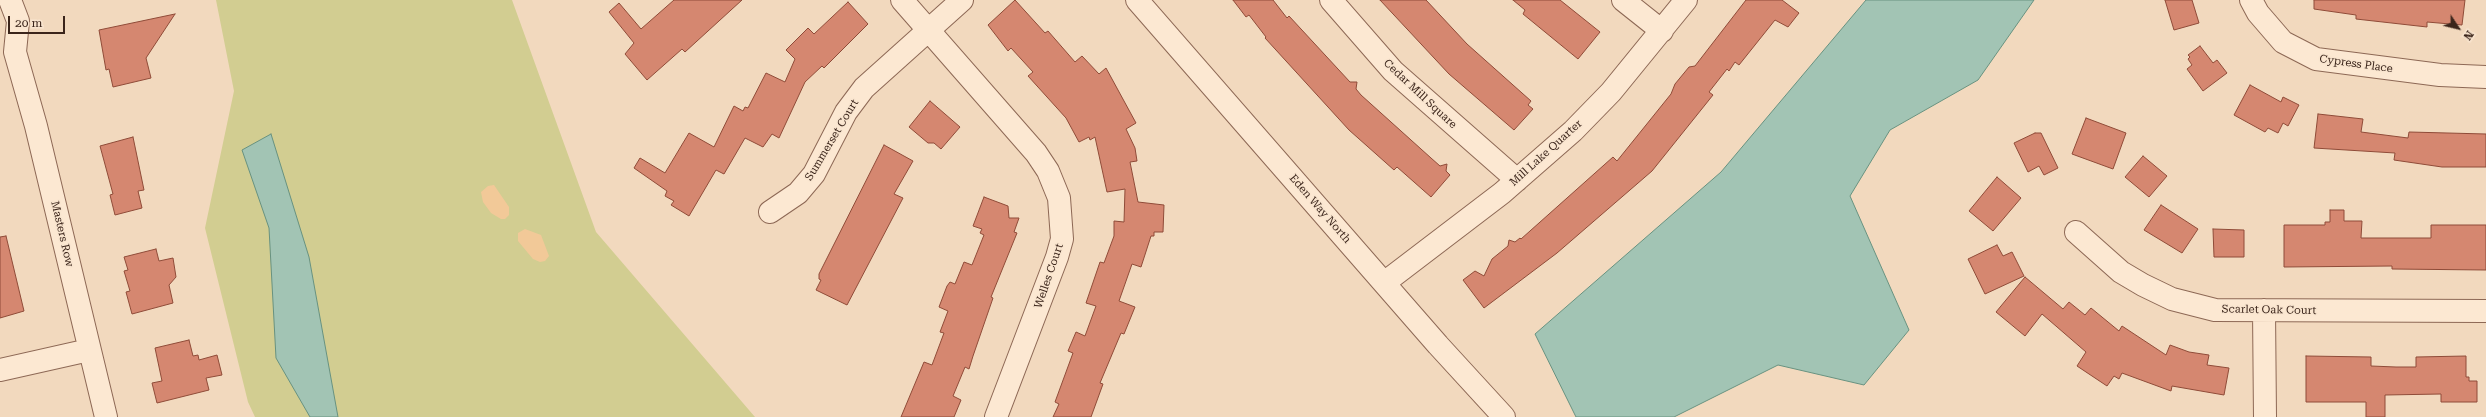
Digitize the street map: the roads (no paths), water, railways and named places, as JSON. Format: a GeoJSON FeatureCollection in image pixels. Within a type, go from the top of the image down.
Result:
{"type":"FeatureCollection","features":[{"type":"Feature","properties":{"kind":"street","name":"Masters Row"},"geometry":{"type":"LineString","coordinates":[[10,0],[18,21],[8,45],[36,126],[106,417]]}},
{"type":"Feature","properties":{"kind":"street","name":"Welles Court"},"geometry":{"type":"LineString","coordinates":[[902,0],[1036,153],[1053,181],[1061,208],[1062,239],[1057,257],[996,417]]}},
{"type":"Feature","properties":{"kind":"street","name":"Summerset Court"},"geometry":{"type":"LineString","coordinates":[[770,212],[798,193],[814,174],[846,112],[864,88],[962,0]]}},
{"type":"Feature","properties":{"kind":"street","name":"Eden Way North"},"geometry":{"type":"LineString","coordinates":[[1137,0],[1384,283],[1504,417]]}},
{"type":"Feature","properties":{"kind":"street","name":"Cedar Mill Square"},"geometry":{"type":"LineString","coordinates":[[1331,0],[1393,71],[1517,180]]}},
{"type":"Feature","properties":{"kind":"street"},"geometry":{"type":"LineString","coordinates":[[1623,0],[1662,31]]}},
{"type":"Feature","properties":{"kind":"street","name":"Mill Lake Quarter"},"geometry":{"type":"LineString","coordinates":[[1384,283],[1517,180],[1572,131],[1605,98],[1662,31],[1686,0]]}},
{"type":"Feature","properties":{"kind":"street","name":"Cypress Place"},"geometry":{"type":"LineString","coordinates":[[2252,0],[2271,30],[2283,42],[2316,59],[2440,75],[2486,77]]}},
{"type":"Feature","properties":{"kind":"street","name":"Scarlet Oak Court"},"geometry":{"type":"LineString","coordinates":[[2076,232],[2121,272],[2172,299],[2215,310],[2486,311]]}},
{"type":"Feature","properties":{"kind":"street"},"geometry":{"type":"LineString","coordinates":[[2264,310],[2265,417]]}},
{"type":"Feature","properties":{"kind":"street"},"geometry":{"type":"LineString","coordinates":[[0,370],[89,350]]}}]}
